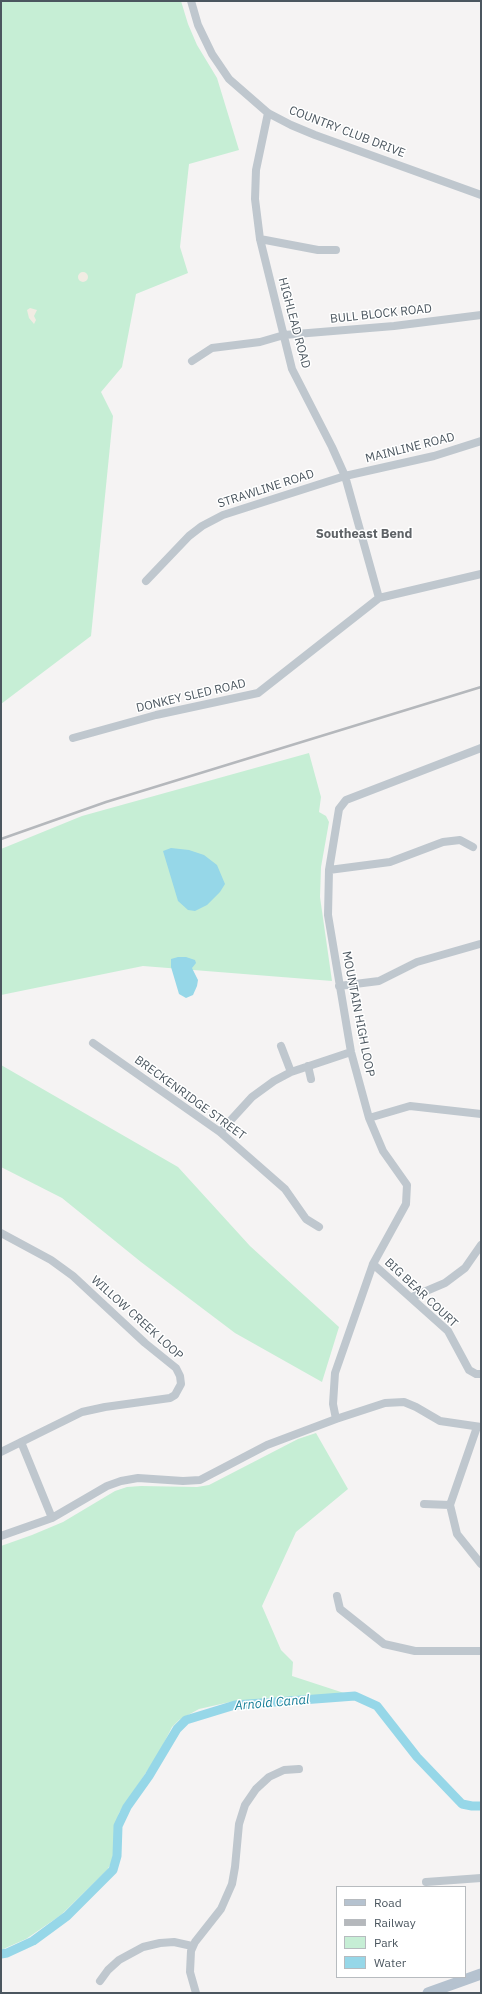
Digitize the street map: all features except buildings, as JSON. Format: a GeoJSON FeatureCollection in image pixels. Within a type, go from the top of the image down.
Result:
{"type":"FeatureCollection","features":[{"type":"Feature","properties":{"kind":"main road"},"geometry":{"type":"LineString","coordinates":[[428,1993],[481,1974]]}},
{"type":"Feature","properties":{"kind":"street","name":"COUNTRY CLUB DRIVE"},"geometry":{"type":"LineString","coordinates":[[191,1],[198,25],[216,60],[229,79],[268,113],[315,135],[481,195]]}},
{"type":"Feature","properties":{"kind":"street","name":"HIGHLEAD ROAD"},"geometry":{"type":"LineString","coordinates":[[268,113],[256,170],[255,199],[260,239],[292,369],[332,447],[345,476],[379,598]]}},
{"type":"Feature","properties":{"kind":"street"},"geometry":{"type":"LineString","coordinates":[[260,239],[318,250],[336,250]]}},
{"type":"Feature","properties":{"kind":"street","name":"BULL BLOCK ROAD"},"geometry":{"type":"LineString","coordinates":[[192,361],[212,348],[260,342],[284,335],[394,326],[481,315]]}},
{"type":"Feature","properties":{"kind":"street","name":"MAINLINE ROAD"},"geometry":{"type":"LineString","coordinates":[[345,476],[434,456],[481,441]]}},
{"type":"Feature","properties":{"kind":"street","name":"STRAWLINE ROAD"},"geometry":{"type":"LineString","coordinates":[[146,581],[189,536],[202,526],[248,506],[345,476]]}},
{"type":"Feature","properties":{"kind":"street"},"geometry":{"type":"LineString","coordinates":[[379,598],[481,574]]}},
{"type":"Feature","properties":{"kind":"street","name":"DONKEY SLED ROAD"},"geometry":{"type":"LineString","coordinates":[[73,738],[156,715],[258,693],[379,598]]}},
{"type":"Feature","properties":{"kind":"street","name":"MOUNTAIN HIGH LOOP"},"geometry":{"type":"LineString","coordinates":[[336,1419],[333,1404],[335,1373],[373,1264],[406,1204],[407,1185],[383,1151],[369,1118],[351,1052],[328,915],[329,870],[338,809],[346,800],[481,748]]}},
{"type":"Feature","properties":{"kind":"street"},"geometry":{"type":"LineString","coordinates":[[329,870],[390,862],[443,842],[460,840],[472,847]]}},
{"type":"Feature","properties":{"kind":"street"},"geometry":{"type":"LineString","coordinates":[[339,986],[379,981],[417,962],[480,944]]}},
{"type":"Feature","properties":{"kind":"street","name":"BRECKENRIDGE STREET"},"geometry":{"type":"LineString","coordinates":[[93,1043],[220,1132],[285,1188],[306,1219],[319,1227]]}},
{"type":"Feature","properties":{"kind":"street"},"geometry":{"type":"LineString","coordinates":[[281,1046],[291,1072]]}},
{"type":"Feature","properties":{"kind":"street"},"geometry":{"type":"LineString","coordinates":[[220,1132],[252,1097],[274,1081],[291,1072],[351,1052]]}},
{"type":"Feature","properties":{"kind":"street"},"geometry":{"type":"LineString","coordinates":[[308,1066],[311,1079]]}},
{"type":"Feature","properties":{"kind":"street"},"geometry":{"type":"LineString","coordinates":[[369,1118],[410,1106],[481,1114]]}},
{"type":"Feature","properties":{"kind":"street","name":"WILLOW CREEK LOOP"},"geometry":{"type":"LineString","coordinates":[[1,1233],[51,1260],[73,1276],[145,1343],[176,1368],[180,1376],[181,1384],[175,1395],[170,1398],[105,1407],[82,1412],[1,1452]]}},
{"type":"Feature","properties":{"kind":"street"},"geometry":{"type":"LineString","coordinates":[[412,1297],[445,1283],[465,1268],[481,1245]]}},
{"type":"Feature","properties":{"kind":"street","name":"BIG BEAR COURT"},"geometry":{"type":"LineString","coordinates":[[373,1264],[412,1297],[448,1331],[469,1370],[476,1374],[481,1374]]}},
{"type":"Feature","properties":{"kind":"street"},"geometry":{"type":"LineString","coordinates":[[1,1536],[52,1518],[107,1486],[121,1481],[138,1478],[183,1481],[200,1480],[267,1445],[336,1419],[385,1403],[404,1402],[440,1421],[479,1427],[450,1505],[457,1534],[481,1564]]}},
{"type":"Feature","properties":{"kind":"street"},"geometry":{"type":"LineString","coordinates":[[21,1442],[52,1518]]}},
{"type":"Feature","properties":{"kind":"street"},"geometry":{"type":"LineString","coordinates":[[424,1504],[450,1505]]}},
{"type":"Feature","properties":{"kind":"street"},"geometry":{"type":"LineString","coordinates":[[336,1596],[340,1609],[384,1644],[415,1651],[481,1651]]}},
{"type":"Feature","properties":{"kind":"street"},"geometry":{"type":"LineString","coordinates":[[196,1993],[190,1965],[192,1946],[221,1910],[232,1884],[239,1824],[248,1798],[260,1784],[271,1775],[287,1770],[299,1770]]}},
{"type":"Feature","properties":{"kind":"street"},"geometry":{"type":"LineString","coordinates":[[426,1882],[481,1878]]}},
{"type":"Feature","properties":{"kind":"street"},"geometry":{"type":"LineString","coordinates":[[100,1981],[108,1970],[119,1960],[143,1947],[168,1942],[178,1942],[192,1946]]}},
{"type":"Feature","properties":{"kind":"green space"},"geometry":{"type":"Polygon","coordinates":[[[1,1],[181,1],[188,24],[197,45],[217,78],[239,150],[189,164],[180,247],[188,273],[136,294],[122,367],[101,392],[113,416],[91,636],[1,704],[1,1]]]}},
{"type":"Feature","properties":{"kind":"green space"},"geometry":{"type":"Polygon","coordinates":[[[309,753],[321,797],[319,812],[326,816],[329,822],[321,867],[320,897],[332,981],[143,966],[1,995],[1,849],[82,816],[309,753]]]}},
{"type":"Feature","properties":{"kind":"green space"},"geometry":{"type":"Polygon","coordinates":[[[1,1065],[178,1167],[250,1246],[339,1327],[322,1382],[235,1333],[141,1262],[62,1198],[1,1167],[1,1065]]]}},
{"type":"Feature","properties":{"kind":"green space"},"geometry":{"type":"Polygon","coordinates":[[[316,1433],[348,1489],[296,1532],[262,1606],[281,1650],[293,1662],[292,1676],[344,1693],[230,1702],[199,1709],[179,1720],[172,1727],[159,1753],[119,1813],[112,1862],[107,1870],[61,1915],[26,1939],[1,1950],[1,1546],[63,1522],[115,1491],[127,1487],[141,1486],[197,1487],[209,1485],[298,1439],[316,1433]]]}},
{"type":"Feature","properties":{"kind":"sand"},"geometry":{"type":"Polygon","coordinates":[[[83,272],[88,277],[83,282],[78,277],[83,272]]]}},
{"type":"Feature","properties":{"kind":"sand"},"geometry":{"type":"Polygon","coordinates":[[[30,308],[37,310],[34,316],[36,320],[34,324],[29,318],[27,310],[30,308]]]}},
{"type":"Feature","properties":{"kind":"water"},"geometry":{"type":"Polygon","coordinates":[[[171,848],[189,850],[204,855],[217,865],[225,884],[220,892],[207,905],[195,911],[188,910],[178,901],[163,851],[171,848]]]}},
{"type":"Feature","properties":{"kind":"water"},"geometry":{"type":"Polygon","coordinates":[[[186,957],[195,960],[196,963],[192,968],[198,980],[197,986],[193,995],[186,998],[179,994],[171,967],[171,959],[186,957]]]}},
{"type":"Feature","properties":{"kind":"waterway","name":"Arnold Canal"},"geometry":{"type":"LineString","coordinates":[[1,1954],[7,1953],[33,1941],[67,1916],[113,1870],[117,1856],[118,1826],[127,1807],[149,1776],[177,1729],[186,1720],[235,1705],[355,1696],[377,1706],[417,1757],[462,1804],[481,1806]]}},
{"type":"Feature","properties":{"kind":"railway"},"geometry":{"type":"LineString","coordinates":[[1,839],[106,802],[481,687]]}},
{"type":"Feature","properties":{"kind":"district","name":"Southeast Bend"},"geometry":{"type":"Point","coordinates":[364,534]}}]}
